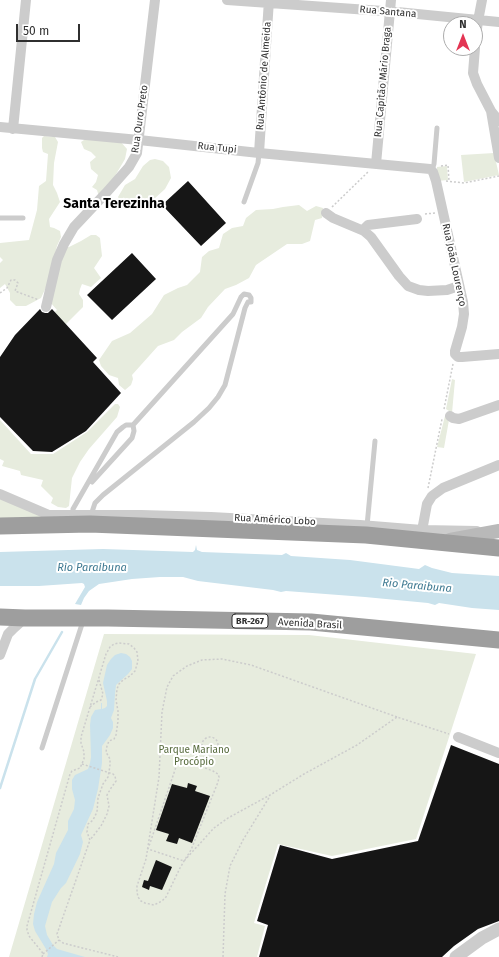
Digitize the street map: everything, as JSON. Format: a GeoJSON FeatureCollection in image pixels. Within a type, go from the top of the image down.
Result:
{"type":"FeatureCollection","features":[{"type":"Feature","properties":{"kind":"highway"},"geometry":{"type":"LineString","coordinates":[[0,526],[80,520],[367,531],[421,535],[439,542],[499,548]]}},
{"type":"Feature","properties":{"kind":"highway","name":"Avenida Brasil"},"geometry":{"type":"LineString","coordinates":[[0,616],[25,618],[311,622],[499,640]]}},
{"type":"Feature","properties":{"kind":"main road"},"geometry":{"type":"LineString","coordinates":[[439,542],[499,531]]}},
{"type":"Feature","properties":{"kind":"street"},"geometry":{"type":"LineString","coordinates":[[13,128],[26,0]]}},
{"type":"Feature","properties":{"kind":"street","name":"Rua Ouro Preto"},"geometry":{"type":"LineString","coordinates":[[46,305],[57,260],[74,227],[129,167],[137,153],[155,0]]}},
{"type":"Feature","properties":{"kind":"street","name":"Rua Santana"},"geometry":{"type":"LineString","coordinates":[[227,0],[269,2],[443,17]]}},
{"type":"Feature","properties":{"kind":"street","name":"Rua Capitão Mário Braga"},"geometry":{"type":"LineString","coordinates":[[376,164],[391,0]]}},
{"type":"Feature","properties":{"kind":"street"},"geometry":{"type":"LineString","coordinates":[[479,16],[482,0]]}},
{"type":"Feature","properties":{"kind":"street","name":"Rua Antônio de Almeida"},"geometry":{"type":"LineString","coordinates":[[259,153],[269,2]]}},
{"type":"Feature","properties":{"kind":"street","name":"Rua Santana"},"geometry":{"type":"LineString","coordinates":[[483,21],[499,22]]}},
{"type":"Feature","properties":{"kind":"street"},"geometry":{"type":"LineString","coordinates":[[474,56],[473,74],[491,111],[499,120]]}},
{"type":"Feature","properties":{"kind":"street"},"geometry":{"type":"LineString","coordinates":[[491,111],[499,158]]}},
{"type":"Feature","properties":{"kind":"street","name":"Rua Tupi"},"geometry":{"type":"LineString","coordinates":[[0,128],[13,128],[434,169]]}},
{"type":"Feature","properties":{"kind":"street","name":"Rua João Lourenço"},"geometry":{"type":"LineString","coordinates":[[434,169],[464,314],[455,352],[456,358]]}},
{"type":"Feature","properties":{"kind":"street"},"geometry":{"type":"LineString","coordinates":[[326,213],[332,218],[364,231],[371,237],[408,286],[419,290],[428,291],[447,290],[459,286]]}},
{"type":"Feature","properties":{"kind":"street"},"geometry":{"type":"LineString","coordinates":[[364,231],[364,228],[368,225],[417,219]]}},
{"type":"Feature","properties":{"kind":"street"},"geometry":{"type":"LineString","coordinates":[[456,358],[499,354]]}},
{"type":"Feature","properties":{"kind":"street"},"geometry":{"type":"LineString","coordinates":[[445,415],[459,419],[499,405]]}},
{"type":"Feature","properties":{"kind":"street"},"geometry":{"type":"LineString","coordinates":[[499,465],[429,495],[421,535],[499,531]]}},
{"type":"Feature","properties":{"kind":"street"},"geometry":{"type":"LineString","coordinates":[[0,494],[50,515],[80,520]]}},
{"type":"Feature","properties":{"kind":"street"},"geometry":{"type":"LineString","coordinates":[[0,655],[8,634],[25,618]]}},
{"type":"Feature","properties":{"kind":"street"},"geometry":{"type":"LineString","coordinates":[[0,623],[3,628],[4,644]]}},
{"type":"Feature","properties":{"kind":"street"},"geometry":{"type":"LineString","coordinates":[[458,737],[499,753]]}},
{"type":"Feature","properties":{"kind":"street"},"geometry":{"type":"LineString","coordinates":[[456,957],[482,938],[499,929]]}},
{"type":"Feature","properties":{"kind":"lane"},"geometry":{"type":"LineString","coordinates":[[434,169],[437,128]]}},
{"type":"Feature","properties":{"kind":"lane"},"geometry":{"type":"LineString","coordinates":[[244,202],[258,164],[259,153]]}},
{"type":"Feature","properties":{"kind":"lane"},"geometry":{"type":"LineString","coordinates":[[0,218],[23,218]]}},
{"type":"Feature","properties":{"kind":"lane"},"geometry":{"type":"LineString","coordinates":[[244,294],[249,295],[251,302],[248,302],[245,308],[225,385],[209,408],[194,422],[103,495],[80,520],[73,509],[118,432],[126,425],[133,425],[233,314],[241,297],[244,294]]}},
{"type":"Feature","properties":{"kind":"lane"},"geometry":{"type":"LineString","coordinates":[[85,489],[132,438],[134,431],[133,425]]}},
{"type":"Feature","properties":{"kind":"lane"},"geometry":{"type":"LineString","coordinates":[[367,531],[375,441]]}},
{"type":"Feature","properties":{"kind":"lane"},"geometry":{"type":"LineString","coordinates":[[42,748],[84,618]]}},
{"type":"Feature","properties":{"kind":"path"},"geometry":{"type":"LineString","coordinates":[[326,213],[376,164]]}},
{"type":"Feature","properties":{"kind":"path"},"geometry":{"type":"LineString","coordinates":[[434,169],[448,165],[449,181]]}},
{"type":"Feature","properties":{"kind":"path"},"geometry":{"type":"LineString","coordinates":[[445,181],[464,183],[499,176]]}},
{"type":"Feature","properties":{"kind":"path"},"geometry":{"type":"LineString","coordinates":[[417,219],[416,216],[442,211]]}},
{"type":"Feature","properties":{"kind":"path"},"geometry":{"type":"LineString","coordinates":[[0,293],[7,288],[11,280],[15,280],[18,283],[15,291],[46,305]]}},
{"type":"Feature","properties":{"kind":"path"},"geometry":{"type":"LineString","coordinates":[[429,495],[456,358]]}},
{"type":"Feature","properties":{"kind":"path"},"geometry":{"type":"LineString","coordinates":[[44,953],[29,936],[27,926],[70,774],[72,771],[80,768],[84,759],[81,737],[106,654],[110,647],[114,644],[129,644],[137,652],[138,661],[130,676],[119,684],[117,689],[116,700],[118,716],[116,735],[107,746],[106,752],[110,759],[109,772],[98,798],[98,812],[93,820],[88,824],[87,832],[90,840]]}},
{"type":"Feature","properties":{"kind":"path"},"geometry":{"type":"LineString","coordinates":[[148,849],[178,764],[182,761],[187,761],[218,774],[218,782],[191,850],[180,868],[166,897],[154,905],[141,901],[136,892],[148,849],[159,776],[163,706],[167,687],[173,676],[187,666],[202,660],[222,659],[251,665],[458,737]]}},
{"type":"Feature","properties":{"kind":"path"},"geometry":{"type":"LineString","coordinates":[[89,709],[93,704],[101,700],[103,694],[98,678]]}},
{"type":"Feature","properties":{"kind":"path"},"geometry":{"type":"LineString","coordinates":[[184,861],[214,828],[228,818],[357,745],[397,717]]}},
{"type":"Feature","properties":{"kind":"path"},"geometry":{"type":"LineString","coordinates":[[210,737],[213,738],[217,744],[216,751],[211,753],[206,752],[202,748],[202,743],[205,739],[210,737]]}},
{"type":"Feature","properties":{"kind":"path"},"geometry":{"type":"LineString","coordinates":[[200,766],[206,752]]}},
{"type":"Feature","properties":{"kind":"path"},"geometry":{"type":"LineString","coordinates":[[82,764],[109,772],[115,776],[116,781],[108,795],[109,806],[107,814],[101,826],[90,840],[57,934],[59,940],[63,942],[118,957]]}},
{"type":"Feature","properties":{"kind":"path"},"geometry":{"type":"LineString","coordinates":[[223,957],[225,894],[230,866],[243,840],[270,795]]}},
{"type":"Feature","properties":{"kind":"path"},"geometry":{"type":"LineString","coordinates":[[148,849],[184,861]]}},
{"type":"Feature","properties":{"kind":"path"},"geometry":{"type":"LineString","coordinates":[[42,957],[44,953],[59,940]]}},
{"type":"Feature","properties":{"kind":"green space"},"geometry":{"type":"Polygon","coordinates":[[[44,136],[55,137],[58,142],[54,163],[53,185],[60,202],[49,219],[50,227],[60,231],[61,237],[57,246],[48,283],[41,298],[26,306],[16,306],[10,300],[10,293],[5,284],[0,288],[0,263],[3,260],[0,257],[0,243],[29,240],[37,210],[39,186],[46,181],[48,154],[43,152],[42,148],[42,138],[44,136]]]}},
{"type":"Feature","properties":{"kind":"green space"},"geometry":{"type":"Polygon","coordinates":[[[87,138],[120,141],[127,149],[125,159],[115,176],[99,197],[97,190],[92,187],[96,182],[98,175],[91,169],[90,162],[96,157],[91,152],[84,149],[81,142],[87,138]]]}},
{"type":"Feature","properties":{"kind":"green space"},"geometry":{"type":"Polygon","coordinates":[[[494,153],[499,175],[464,182],[461,155],[494,153]]]}},
{"type":"Feature","properties":{"kind":"green space"},"geometry":{"type":"Polygon","coordinates":[[[155,159],[163,161],[169,167],[171,178],[165,189],[153,200],[144,205],[122,204],[118,197],[125,185],[135,179],[143,166],[150,160],[155,159]]]}},
{"type":"Feature","properties":{"kind":"green space"},"geometry":{"type":"Polygon","coordinates":[[[447,166],[448,180],[437,181],[437,167],[447,166]]]}},
{"type":"Feature","properties":{"kind":"green space"},"geometry":{"type":"Polygon","coordinates":[[[299,205],[307,211],[316,206],[323,208],[322,218],[315,220],[310,241],[302,244],[287,244],[256,265],[249,278],[225,289],[208,307],[201,318],[174,340],[158,346],[132,375],[133,379],[131,385],[125,390],[119,385],[118,378],[109,375],[101,366],[99,360],[112,341],[130,333],[152,314],[164,295],[187,285],[200,272],[202,257],[209,251],[219,248],[223,234],[232,228],[243,226],[246,218],[256,210],[299,205]]]}},
{"type":"Feature","properties":{"kind":"green space"},"geometry":{"type":"Polygon","coordinates":[[[91,235],[96,235],[100,238],[102,256],[94,268],[101,278],[91,287],[82,284],[79,294],[83,300],[83,307],[60,330],[49,317],[57,310],[50,302],[65,248],[91,235]]]}},
{"type":"Feature","properties":{"kind":"green space"},"geometry":{"type":"Polygon","coordinates":[[[452,379],[455,380],[452,413],[446,409],[452,379]]]}},
{"type":"Feature","properties":{"kind":"green space"},"geometry":{"type":"Polygon","coordinates":[[[115,404],[118,404],[120,407],[117,417],[89,449],[72,478],[69,506],[66,508],[58,507],[51,503],[53,498],[41,486],[43,480],[21,475],[20,471],[2,466],[4,461],[0,459],[0,420],[31,454],[53,454],[87,432],[115,404]]]}},
{"type":"Feature","properties":{"kind":"green space"},"geometry":{"type":"Polygon","coordinates":[[[445,416],[449,420],[444,448],[437,447],[445,416]]]}},
{"type":"Feature","properties":{"kind":"green space"},"geometry":{"type":"Polygon","coordinates":[[[0,497],[51,518],[0,518],[0,497]]]}},
{"type":"Feature","properties":{"kind":"green space","name":"Parque Mariano Procópio"},"geometry":{"type":"Polygon","coordinates":[[[104,634],[309,635],[476,654],[416,839],[332,856],[278,844],[254,923],[265,926],[257,957],[9,957],[104,634]]]}},
{"type":"Feature","properties":{"kind":"water","name":"Rio Paraibuna"},"geometry":{"type":"Polygon","coordinates":[[[196,545],[197,550],[202,552],[282,555],[286,553],[291,556],[350,560],[419,569],[425,565],[452,573],[499,576],[499,610],[439,603],[435,605],[365,597],[286,591],[281,592],[198,581],[183,577],[132,579],[99,584],[89,591],[81,605],[75,604],[85,587],[82,583],[39,586],[0,586],[0,552],[103,549],[193,552],[196,545]]]}},
{"type":"Feature","properties":{"kind":"water"},"geometry":{"type":"Polygon","coordinates":[[[121,653],[130,657],[132,661],[132,669],[116,685],[114,710],[111,718],[113,728],[102,746],[102,763],[98,789],[93,809],[81,835],[83,842],[80,854],[66,883],[52,902],[45,926],[47,935],[57,949],[85,957],[47,957],[48,954],[46,949],[35,931],[33,924],[34,914],[37,902],[54,864],[56,853],[68,830],[68,821],[74,809],[75,800],[72,789],[72,780],[75,775],[88,769],[90,763],[91,717],[95,710],[101,709],[101,703],[102,709],[107,706],[103,683],[107,665],[115,655],[121,653]]]}},
{"type":"Feature","properties":{"kind":"building"},"geometry":{"type":"Polygon","coordinates":[[[188,181],[226,223],[201,246],[162,205],[188,181]]]}},
{"type":"Feature","properties":{"kind":"building"},"geometry":{"type":"Polygon","coordinates":[[[132,253],[156,279],[112,320],[87,295],[132,253]]]}},
{"type":"Feature","properties":{"kind":"building"},"geometry":{"type":"Polygon","coordinates":[[[40,309],[42,312],[48,313],[52,309],[97,358],[93,362],[121,393],[86,431],[52,452],[33,451],[0,417],[0,357],[15,335],[40,309]]]}},
{"type":"Feature","properties":{"kind":"building"},"geometry":{"type":"Polygon","coordinates":[[[451,745],[499,764],[499,921],[478,929],[454,946],[442,957],[259,957],[268,925],[257,921],[280,845],[332,859],[418,841],[451,745]]]}},
{"type":"Feature","properties":{"kind":"building"},"geometry":{"type":"Polygon","coordinates":[[[188,783],[197,786],[195,791],[210,796],[192,843],[179,838],[177,844],[166,841],[169,834],[156,830],[172,784],[187,788],[188,783]]]}},
{"type":"Feature","properties":{"kind":"building"},"geometry":{"type":"Polygon","coordinates":[[[156,860],[172,867],[162,890],[150,886],[149,890],[142,887],[144,880],[148,881],[156,860]]]}},
{"type":"Feature","properties":{"kind":"waterway"},"geometry":{"type":"LineString","coordinates":[[0,788],[35,679],[62,632]]}},
{"type":"Feature","properties":{"kind":"district","name":"Santa Terezinha"},"geometry":{"type":"Point","coordinates":[114,204]}}]}
